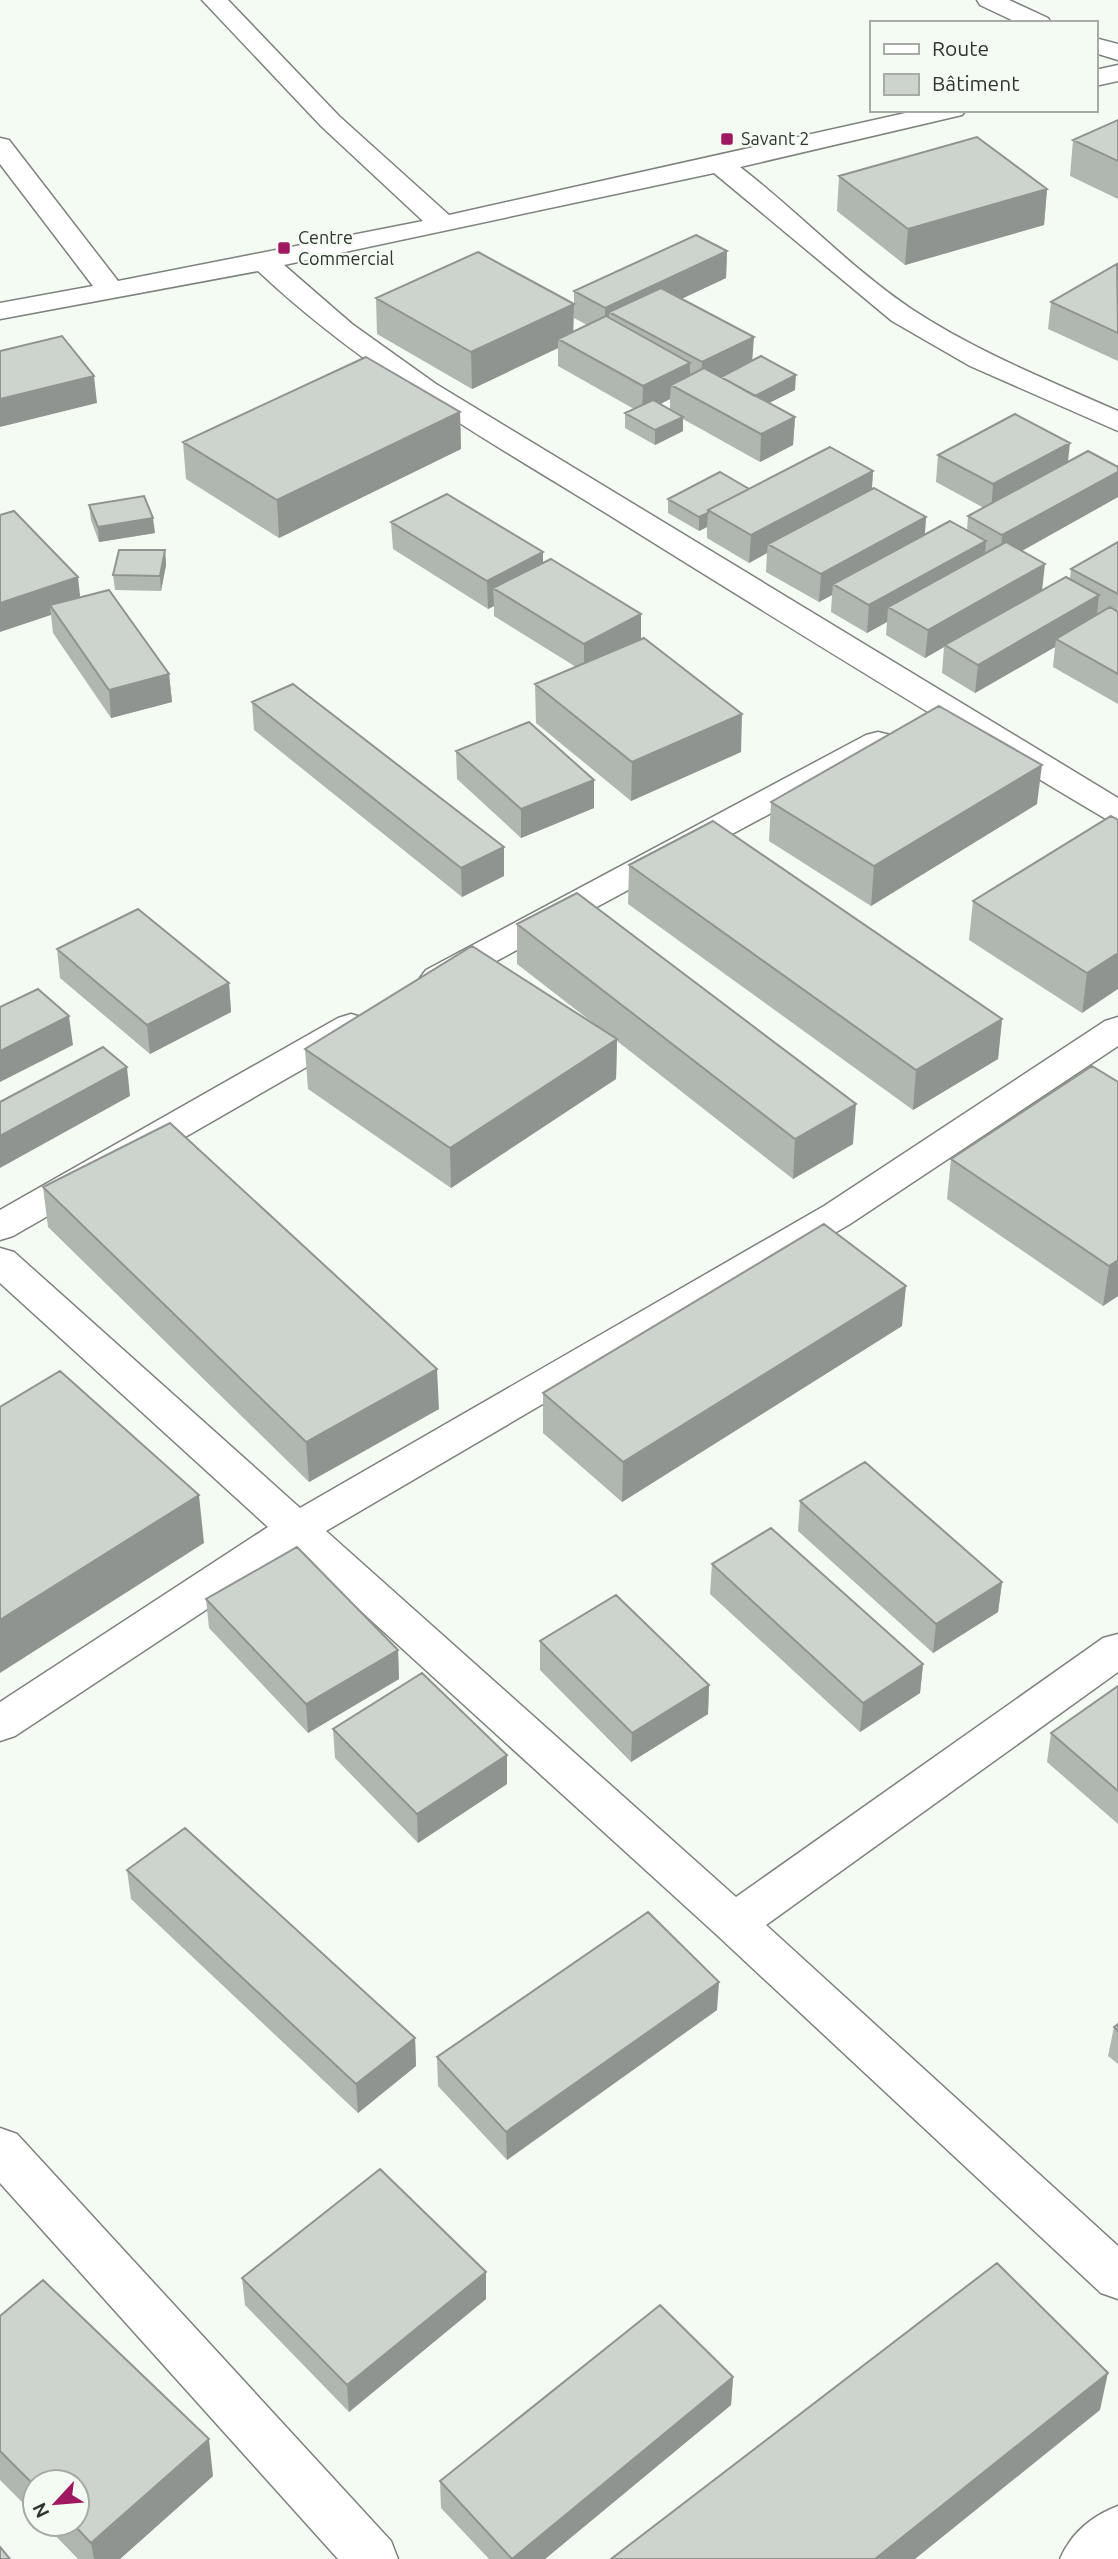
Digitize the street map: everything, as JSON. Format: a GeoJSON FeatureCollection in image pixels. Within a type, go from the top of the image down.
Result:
{"type":"FeatureCollection","features":[{"type":"Feature","properties":{"kind":"street"},"geometry":{"type":"LineString","coordinates":[[214,0],[330,121],[443,224]]}},
{"type":"Feature","properties":{"kind":"street"},"geometry":{"type":"LineString","coordinates":[[989,0],[1035,21]]}},
{"type":"Feature","properties":{"kind":"street"},"geometry":{"type":"LineString","coordinates":[[1097,46],[1118,52]]}},
{"type":"Feature","properties":{"kind":"street"},"geometry":{"type":"LineString","coordinates":[[1097,78],[1118,73]]}},
{"type":"Feature","properties":{"kind":"street"},"geometry":{"type":"LineString","coordinates":[[0,312],[265,262],[720,165],[945,112]]}},
{"type":"Feature","properties":{"kind":"street"},"geometry":{"type":"LineString","coordinates":[[0,146],[111,291]]}},
{"type":"Feature","properties":{"kind":"street"},"geometry":{"type":"LineString","coordinates":[[720,165],[765,198],[845,270],[901,314],[961,351],[1118,422]]}},
{"type":"Feature","properties":{"kind":"street"},"geometry":{"type":"LineString","coordinates":[[265,262],[295,292],[403,375],[942,708],[1118,812]]}},
{"type":"Feature","properties":{"kind":"street"},"geometry":{"type":"LineString","coordinates":[[413,991],[942,708]]}},
{"type":"Feature","properties":{"kind":"street"},"geometry":{"type":"LineString","coordinates":[[0,1227],[376,1012]]}},
{"type":"Feature","properties":{"kind":"street"},"geometry":{"type":"LineString","coordinates":[[0,1724],[295,1530],[837,1216],[1118,1029]]}},
{"type":"Feature","properties":{"kind":"street"},"geometry":{"type":"LineString","coordinates":[[0,1261],[733,1923],[1118,2277]]}},
{"type":"Feature","properties":{"kind":"street"},"geometry":{"type":"LineString","coordinates":[[733,1923],[1118,1650]]}},
{"type":"Feature","properties":{"kind":"street"},"geometry":{"type":"LineString","coordinates":[[0,2149],[372,2559]]}},
{"type":"Feature","properties":{"kind":"street"},"geometry":{"type":"LineString","coordinates":[[1086,2559],[1118,2530]]}},
{"type":"Feature","properties":{"kind":"building"},"geometry":{"type":"Polygon","coordinates":[[[1118,120],[1118,161],[1073,140],[1118,120]]]}},
{"type":"Feature","properties":{"kind":"building"},"geometry":{"type":"Polygon","coordinates":[[[977,137],[1047,189],[908,229],[839,176],[977,137]]]}},
{"type":"Feature","properties":{"kind":"building"},"geometry":{"type":"Polygon","coordinates":[[[696,235],[727,251],[605,308],[574,291],[696,235]]]}},
{"type":"Feature","properties":{"kind":"building"},"geometry":{"type":"Polygon","coordinates":[[[478,252],[574,304],[471,352],[376,298],[478,252]]]}},
{"type":"Feature","properties":{"kind":"building"},"geometry":{"type":"Polygon","coordinates":[[[1117,264],[1118,333],[1051,302],[1117,264]]]}},
{"type":"Feature","properties":{"kind":"building"},"geometry":{"type":"Polygon","coordinates":[[[661,288],[754,337],[702,362],[609,312],[661,288]]]}},
{"type":"Feature","properties":{"kind":"building"},"geometry":{"type":"Polygon","coordinates":[[[606,316],[690,363],[643,386],[558,339],[606,316]]]}},
{"type":"Feature","properties":{"kind":"building"},"geometry":{"type":"Polygon","coordinates":[[[62,336],[94,376],[0,399],[0,351],[62,336]]]}},
{"type":"Feature","properties":{"kind":"building"},"geometry":{"type":"Polygon","coordinates":[[[761,356],[796,375],[755,396],[721,377],[761,356]]]}},
{"type":"Feature","properties":{"kind":"building"},"geometry":{"type":"Polygon","coordinates":[[[366,357],[460,412],[277,500],[183,442],[366,357]]]}},
{"type":"Feature","properties":{"kind":"building"},"geometry":{"type":"Polygon","coordinates":[[[704,368],[795,417],[761,434],[671,385],[704,368]]]}},
{"type":"Feature","properties":{"kind":"building"},"geometry":{"type":"Polygon","coordinates":[[[653,400],[683,417],[655,430],[625,413],[653,400]]]}},
{"type":"Feature","properties":{"kind":"building"},"geometry":{"type":"Polygon","coordinates":[[[1015,414],[1070,443],[993,484],[938,455],[1015,414]]]}},
{"type":"Feature","properties":{"kind":"building"},"geometry":{"type":"Polygon","coordinates":[[[830,447],[873,471],[751,535],[708,510],[830,447]]]}},
{"type":"Feature","properties":{"kind":"building"},"geometry":{"type":"Polygon","coordinates":[[[1088,451],[1118,467],[1118,472],[1002,535],[968,516],[1088,451]]]}},
{"type":"Feature","properties":{"kind":"building"},"geometry":{"type":"Polygon","coordinates":[[[720,472],[749,489],[699,517],[668,499],[720,472]]]}},
{"type":"Feature","properties":{"kind":"building"},"geometry":{"type":"Polygon","coordinates":[[[874,488],[926,517],[821,574],[768,544],[874,488]]]}},
{"type":"Feature","properties":{"kind":"building"},"geometry":{"type":"Polygon","coordinates":[[[447,494],[543,552],[487,581],[391,522],[447,494]]]}},
{"type":"Feature","properties":{"kind":"building"},"geometry":{"type":"Polygon","coordinates":[[[144,496],[153,518],[98,527],[89,505],[144,496]]]}},
{"type":"Feature","properties":{"kind":"building"},"geometry":{"type":"Polygon","coordinates":[[[14,511],[78,577],[0,603],[0,515],[14,511]]]}},
{"type":"Feature","properties":{"kind":"building"},"geometry":{"type":"Polygon","coordinates":[[[950,521],[986,541],[869,605],[833,584],[950,521]]]}},
{"type":"Feature","properties":{"kind":"building"},"geometry":{"type":"Polygon","coordinates":[[[1006,542],[1045,564],[928,630],[888,607],[1006,542]]]}},
{"type":"Feature","properties":{"kind":"building"},"geometry":{"type":"Polygon","coordinates":[[[1118,542],[1118,594],[1071,569],[1118,542]]]}},
{"type":"Feature","properties":{"kind":"building"},"geometry":{"type":"Polygon","coordinates":[[[119,550],[165,550],[160,576],[113,575],[119,550]]]}},
{"type":"Feature","properties":{"kind":"building"},"geometry":{"type":"Polygon","coordinates":[[[551,559],[641,614],[584,644],[493,588],[551,559]]]}},
{"type":"Feature","properties":{"kind":"building"},"geometry":{"type":"Polygon","coordinates":[[[1066,577],[1099,595],[978,665],[945,645],[1066,577]]]}},
{"type":"Feature","properties":{"kind":"building"},"geometry":{"type":"Polygon","coordinates":[[[109,590],[169,674],[109,690],[50,605],[109,590]]]}},
{"type":"Feature","properties":{"kind":"building"},"geometry":{"type":"Polygon","coordinates":[[[1110,607],[1118,612],[1118,674],[1056,639],[1110,607]]]}},
{"type":"Feature","properties":{"kind":"building"},"geometry":{"type":"Polygon","coordinates":[[[644,638],[742,714],[632,762],[535,684],[644,638]]]}},
{"type":"Feature","properties":{"kind":"building"},"geometry":{"type":"Polygon","coordinates":[[[293,684],[504,847],[461,868],[252,702],[293,684]]]}},
{"type":"Feature","properties":{"kind":"building"},"geometry":{"type":"Polygon","coordinates":[[[939,706],[1042,765],[874,866],[771,802],[939,706]]]}},
{"type":"Feature","properties":{"kind":"building"},"geometry":{"type":"Polygon","coordinates":[[[529,722],[594,780],[521,809],[456,751],[529,722]]]}},
{"type":"Feature","properties":{"kind":"building"},"geometry":{"type":"Polygon","coordinates":[[[1111,816],[1118,820],[1118,953],[1087,973],[973,901],[1111,816]]]}},
{"type":"Feature","properties":{"kind":"building"},"geometry":{"type":"Polygon","coordinates":[[[713,821],[1002,1019],[916,1070],[629,865],[713,821]]]}},
{"type":"Feature","properties":{"kind":"building"},"geometry":{"type":"Polygon","coordinates":[[[577,893],[856,1104],[795,1139],[517,924],[577,893]]]}},
{"type":"Feature","properties":{"kind":"building"},"geometry":{"type":"Polygon","coordinates":[[[138,909],[229,983],[147,1025],[57,949],[138,909]]]}},
{"type":"Feature","properties":{"kind":"building"},"geometry":{"type":"Polygon","coordinates":[[[472,946],[617,1039],[450,1148],[305,1049],[472,946]]]}},
{"type":"Feature","properties":{"kind":"building"},"geometry":{"type":"Polygon","coordinates":[[[38,989],[69,1016],[0,1051],[0,1007],[38,989]]]}},
{"type":"Feature","properties":{"kind":"building"},"geometry":{"type":"Polygon","coordinates":[[[103,1047],[127,1067],[0,1136],[0,1102],[103,1047]]]}},
{"type":"Feature","properties":{"kind":"building"},"geometry":{"type":"Polygon","coordinates":[[[1092,1066],[1118,1082],[1118,1260],[1109,1266],[951,1159],[1092,1066]]]}},
{"type":"Feature","properties":{"kind":"building"},"geometry":{"type":"Polygon","coordinates":[[[170,1123],[437,1369],[306,1442],[43,1187],[170,1123]]]}},
{"type":"Feature","properties":{"kind":"building"},"geometry":{"type":"Polygon","coordinates":[[[824,1224],[906,1286],[623,1462],[543,1393],[824,1224]]]}},
{"type":"Feature","properties":{"kind":"building"},"geometry":{"type":"Polygon","coordinates":[[[60,1371],[199,1495],[0,1620],[0,1407],[60,1371]]]}},
{"type":"Feature","properties":{"kind":"building"},"geometry":{"type":"Polygon","coordinates":[[[865,1462],[1002,1582],[936,1624],[800,1501],[865,1462]]]}},
{"type":"Feature","properties":{"kind":"building"},"geometry":{"type":"Polygon","coordinates":[[[771,1528],[923,1664],[863,1703],[712,1564],[771,1528]]]}},
{"type":"Feature","properties":{"kind":"building"},"geometry":{"type":"Polygon","coordinates":[[[297,1547],[398,1650],[306,1704],[206,1599],[297,1547]]]}},
{"type":"Feature","properties":{"kind":"building"},"geometry":{"type":"Polygon","coordinates":[[[616,1595],[709,1685],[632,1733],[540,1641],[616,1595]]]}},
{"type":"Feature","properties":{"kind":"building"},"geometry":{"type":"Polygon","coordinates":[[[422,1673],[507,1755],[417,1814],[333,1729],[422,1673]]]}},
{"type":"Feature","properties":{"kind":"building"},"geometry":{"type":"Polygon","coordinates":[[[1118,1686],[1118,1791],[1051,1733],[1118,1686]]]}},
{"type":"Feature","properties":{"kind":"building"},"geometry":{"type":"Polygon","coordinates":[[[185,1828],[415,2038],[356,2084],[127,1870],[185,1828]]]}},
{"type":"Feature","properties":{"kind":"building"},"geometry":{"type":"Polygon","coordinates":[[[648,1912],[719,1982],[506,2132],[437,2057],[648,1912]]]}},
{"type":"Feature","properties":{"kind":"building"},"geometry":{"type":"Polygon","coordinates":[[[380,2169],[486,2272],[347,2385],[242,2278],[380,2169]]]}},
{"type":"Feature","properties":{"kind":"building"},"geometry":{"type":"Polygon","coordinates":[[[997,2263],[1108,2373],[875,2559],[611,2559],[997,2263]]]}},
{"type":"Feature","properties":{"kind":"building"},"geometry":{"type":"Polygon","coordinates":[[[43,2280],[209,2439],[91,2543],[86,2538],[91,2538],[91,2468],[21,2468],[21,2472],[0,2451],[0,2316],[43,2280]]]}},
{"type":"Feature","properties":{"kind":"building"},"geometry":{"type":"Polygon","coordinates":[[[660,2305],[733,2377],[512,2559],[440,2481],[660,2305]]]}},
{"type":"Feature","properties":{"kind":"building"},"geometry":{"type":"Polygon","coordinates":[[[0,2547],[10,2559],[0,2559],[0,2547]]]}},
{"type":"Feature","properties":{"kind":"place","name":"Savant 2"},"geometry":{"type":"Point","coordinates":[727,139]}},
{"type":"Feature","properties":{"kind":"place","name":"Centre Commercial"},"geometry":{"type":"Point","coordinates":[284,248]}}]}
